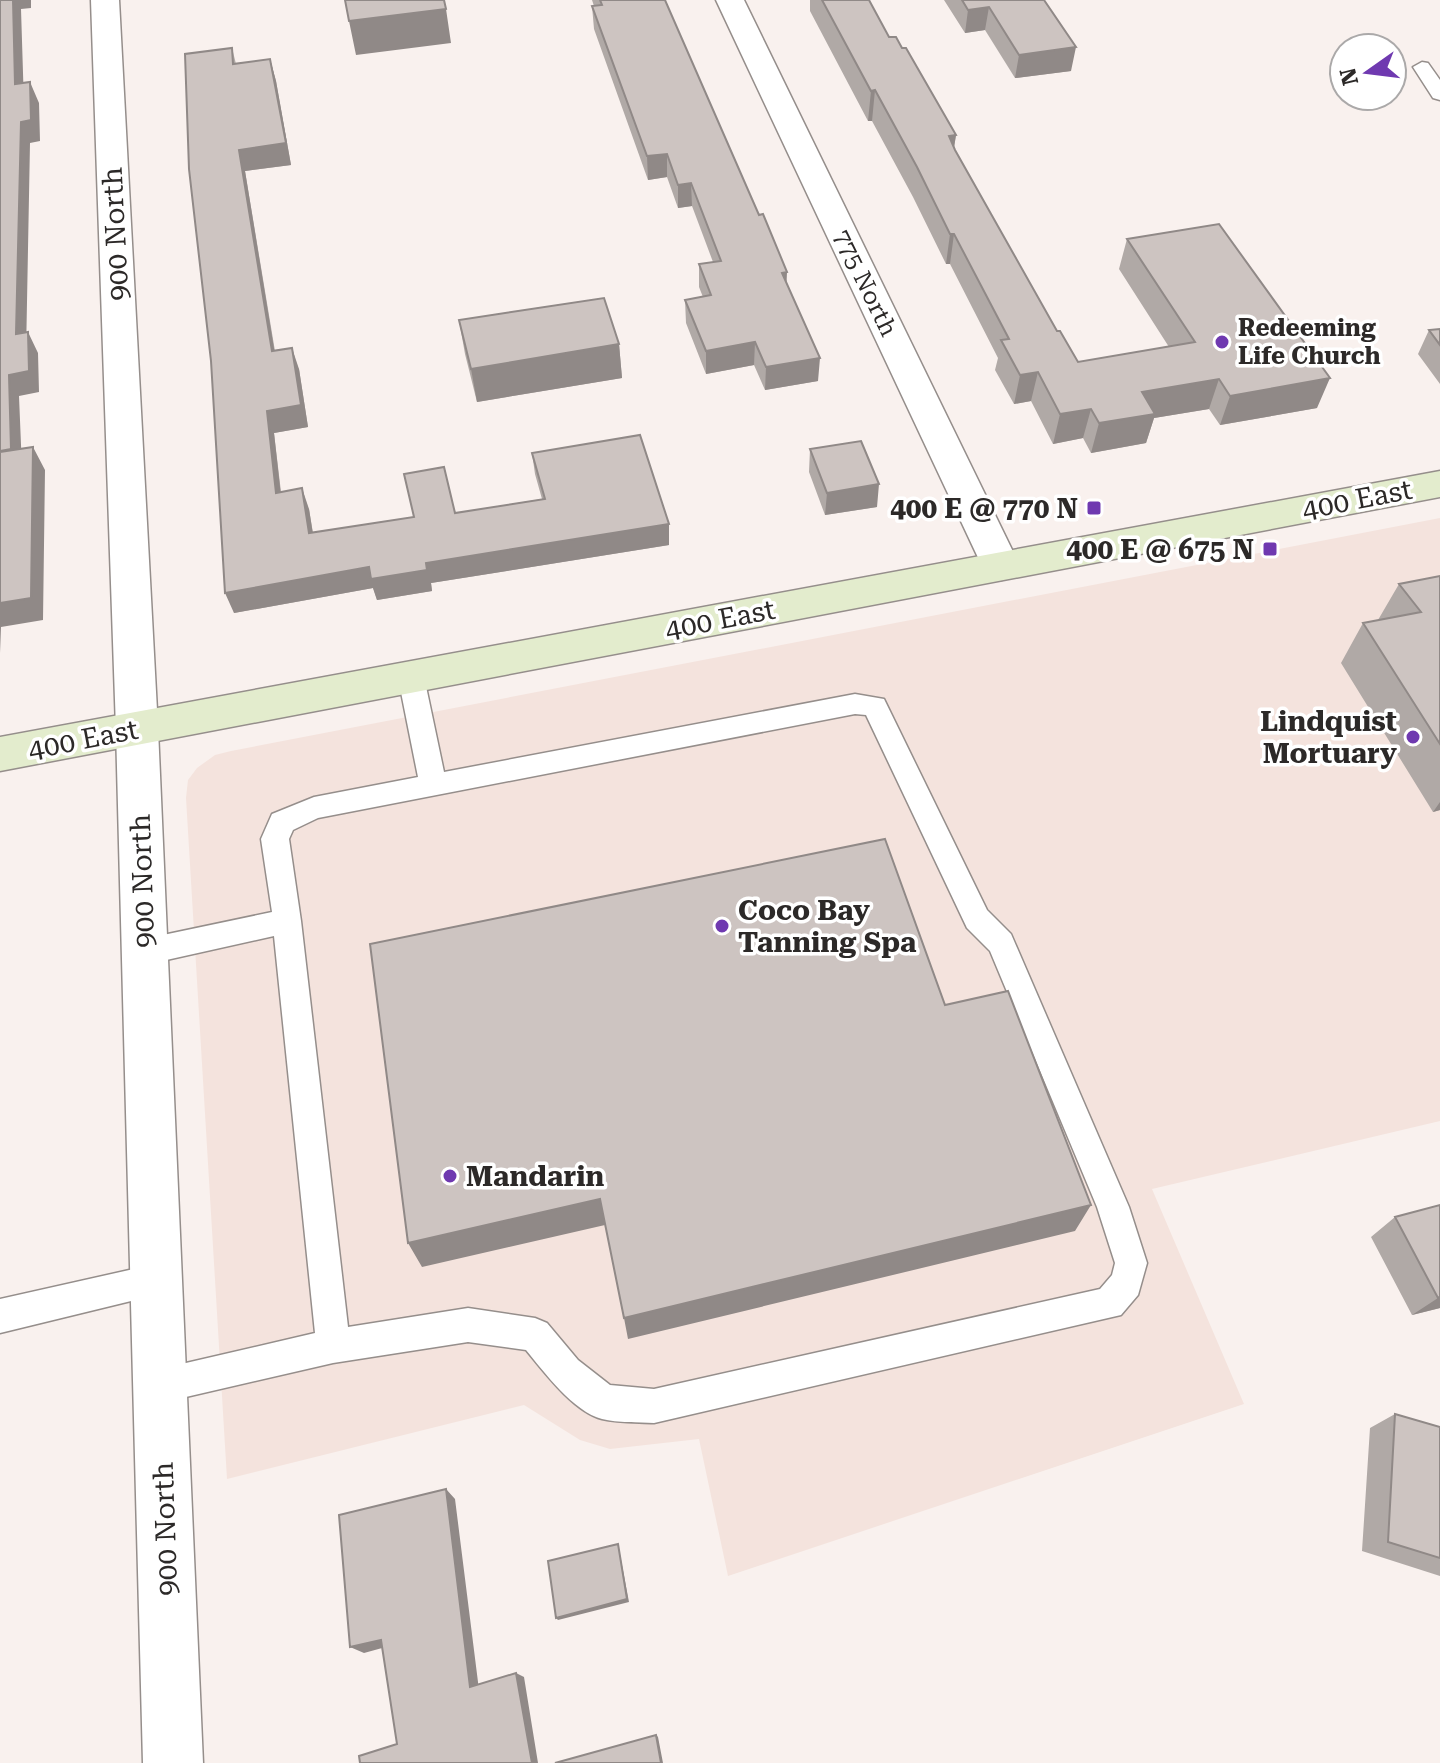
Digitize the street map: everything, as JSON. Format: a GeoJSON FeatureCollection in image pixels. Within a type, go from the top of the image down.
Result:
{"type":"FeatureCollection","features":[{"type":"Feature","properties":{"kind":"main road","name":"400 East"},"geometry":{"type":"LineString","coordinates":[[0,754],[1440,484]]}},
{"type":"Feature","properties":{"kind":"street","name":"900 North"},"geometry":{"type":"LineString","coordinates":[[105,0],[137,729],[173,1763]]}},
{"type":"Feature","properties":{"kind":"street","name":"775 North"},"geometry":{"type":"LineString","coordinates":[[730,0],[1001,566]]}},
{"type":"Feature","properties":{"kind":"lane"},"geometry":{"type":"LineString","coordinates":[[1422,67],[1440,94]]}},
{"type":"Feature","properties":{"kind":"lane"},"geometry":{"type":"LineString","coordinates":[[411,677],[433,785]]}},
{"type":"Feature","properties":{"kind":"lane"},"geometry":{"type":"LineString","coordinates":[[160,1386],[333,1346],[468,1325],[535,1335],[566,1372],[603,1402],[654,1406],[1109,1303],[1126,1283],[1131,1263],[1113,1207],[1001,943],[977,919],[875,706],[855,704],[314,808],[282,822],[275,839],[287,921],[333,1346]]}},
{"type":"Feature","properties":{"kind":"lane"},"geometry":{"type":"LineString","coordinates":[[144,952],[287,921]]}},
{"type":"Feature","properties":{"kind":"lane"},"geometry":{"type":"LineString","coordinates":[[0,1316],[156,1280]]}},
{"type":"Feature","properties":{"kind":"shaded area"},"geometry":{"type":"Polygon","coordinates":[[[1440,518],[1440,1121],[1152,1189],[1244,1404],[728,1576],[699,1439],[610,1449],[580,1440],[524,1405],[227,1479],[186,798],[188,780],[197,768],[215,755],[231,751],[1440,518]]]}},
{"type":"Feature","properties":{"kind":"building"},"geometry":{"type":"Polygon","coordinates":[[[0,0],[13,0],[15,84],[30,82],[31,120],[21,122],[16,334],[28,332],[29,371],[9,375],[11,449],[0,451],[0,0]]]}},
{"type":"Feature","properties":{"kind":"building"},"geometry":{"type":"Polygon","coordinates":[[[345,0],[444,0],[446,9],[349,21],[345,0]]]}},
{"type":"Feature","properties":{"kind":"building"},"geometry":{"type":"Polygon","coordinates":[[[600,0],[665,0],[759,215],[763,214],[787,272],[782,273],[820,358],[766,367],[755,342],[706,351],[685,300],[711,295],[699,264],[721,261],[691,183],[678,185],[667,154],[647,156],[592,6],[602,5],[600,0]]]}},
{"type":"Feature","properties":{"kind":"building"},"geometry":{"type":"Polygon","coordinates":[[[822,0],[869,0],[889,37],[896,37],[902,48],[906,48],[956,135],[949,136],[955,150],[1057,331],[1060,331],[1078,362],[1195,342],[1127,239],[1219,224],[1330,378],[1230,396],[1219,379],[1142,392],[1155,414],[1099,423],[1091,409],[1060,414],[1038,372],[1020,375],[1001,340],[1009,339],[954,234],[950,234],[875,90],[871,91],[822,0]]]}},
{"type":"Feature","properties":{"kind":"building"},"geometry":{"type":"Polygon","coordinates":[[[962,0],[1044,0],[1076,47],[1019,55],[989,7],[968,10],[962,0]]]}},
{"type":"Feature","properties":{"kind":"building"},"geometry":{"type":"Polygon","coordinates":[[[232,48],[233,64],[270,59],[286,143],[239,150],[272,351],[292,348],[301,405],[267,411],[276,493],[302,488],[309,533],[414,517],[404,474],[444,467],[455,513],[545,499],[532,453],[640,435],[669,524],[426,563],[427,570],[371,579],[369,567],[225,593],[211,361],[189,169],[185,54],[232,48]]]}},
{"type":"Feature","properties":{"kind":"building"},"geometry":{"type":"Polygon","coordinates":[[[604,298],[619,344],[471,369],[459,320],[604,298]]]}},
{"type":"Feature","properties":{"kind":"building"},"geometry":{"type":"Polygon","coordinates":[[[1440,329],[1440,345],[1429,330],[1440,329]]]}},
{"type":"Feature","properties":{"kind":"building"},"geometry":{"type":"Polygon","coordinates":[[[861,441],[879,484],[827,493],[810,449],[861,441]]]}},
{"type":"Feature","properties":{"kind":"building"},"geometry":{"type":"Polygon","coordinates":[[[33,447],[31,598],[0,603],[0,452],[33,447]]]}},
{"type":"Feature","properties":{"kind":"building"},"geometry":{"type":"Polygon","coordinates":[[[1440,576],[1440,744],[1363,623],[1421,612],[1399,584],[1440,576]]]}},
{"type":"Feature","properties":{"kind":"building"},"geometry":{"type":"Polygon","coordinates":[[[885,839],[945,1005],[1008,991],[1091,1205],[624,1318],[600,1199],[408,1243],[370,944],[885,839]]]}},
{"type":"Feature","properties":{"kind":"building"},"geometry":{"type":"Polygon","coordinates":[[[1440,1205],[1440,1297],[1438,1298],[1395,1217],[1440,1205]]]}},
{"type":"Feature","properties":{"kind":"building"},"geometry":{"type":"Polygon","coordinates":[[[1395,1414],[1440,1427],[1440,1558],[1388,1542],[1395,1414]]]}},
{"type":"Feature","properties":{"kind":"building"},"geometry":{"type":"Polygon","coordinates":[[[446,1489],[470,1687],[516,1673],[532,1763],[360,1763],[359,1756],[397,1744],[381,1640],[350,1647],[339,1515],[446,1489]]]}},
{"type":"Feature","properties":{"kind":"building"},"geometry":{"type":"Polygon","coordinates":[[[618,1544],[627,1599],[556,1618],[548,1561],[618,1544]]]}},
{"type":"Feature","properties":{"kind":"building"},"geometry":{"type":"Polygon","coordinates":[[[656,1735],[661,1763],[555,1763],[656,1735]]]}},
{"type":"Feature","properties":{"kind":"place","name":"Redeeming Life Church"},"geometry":{"type":"Point","coordinates":[1222,342]}},
{"type":"Feature","properties":{"kind":"place","name":"400 E @ 770 N"},"geometry":{"type":"Point","coordinates":[1094,508]}},
{"type":"Feature","properties":{"kind":"place","name":"400 E @ 675 N"},"geometry":{"type":"Point","coordinates":[1270,549]}},
{"type":"Feature","properties":{"kind":"place","name":"Lindquist Mortuary"},"geometry":{"type":"Point","coordinates":[1413,737]}},
{"type":"Feature","properties":{"kind":"place","name":"Coco Bay Tanning Spa"},"geometry":{"type":"Point","coordinates":[722,926]}},
{"type":"Feature","properties":{"kind":"place","name":"Mandarin"},"geometry":{"type":"Point","coordinates":[450,1176]}}]}
